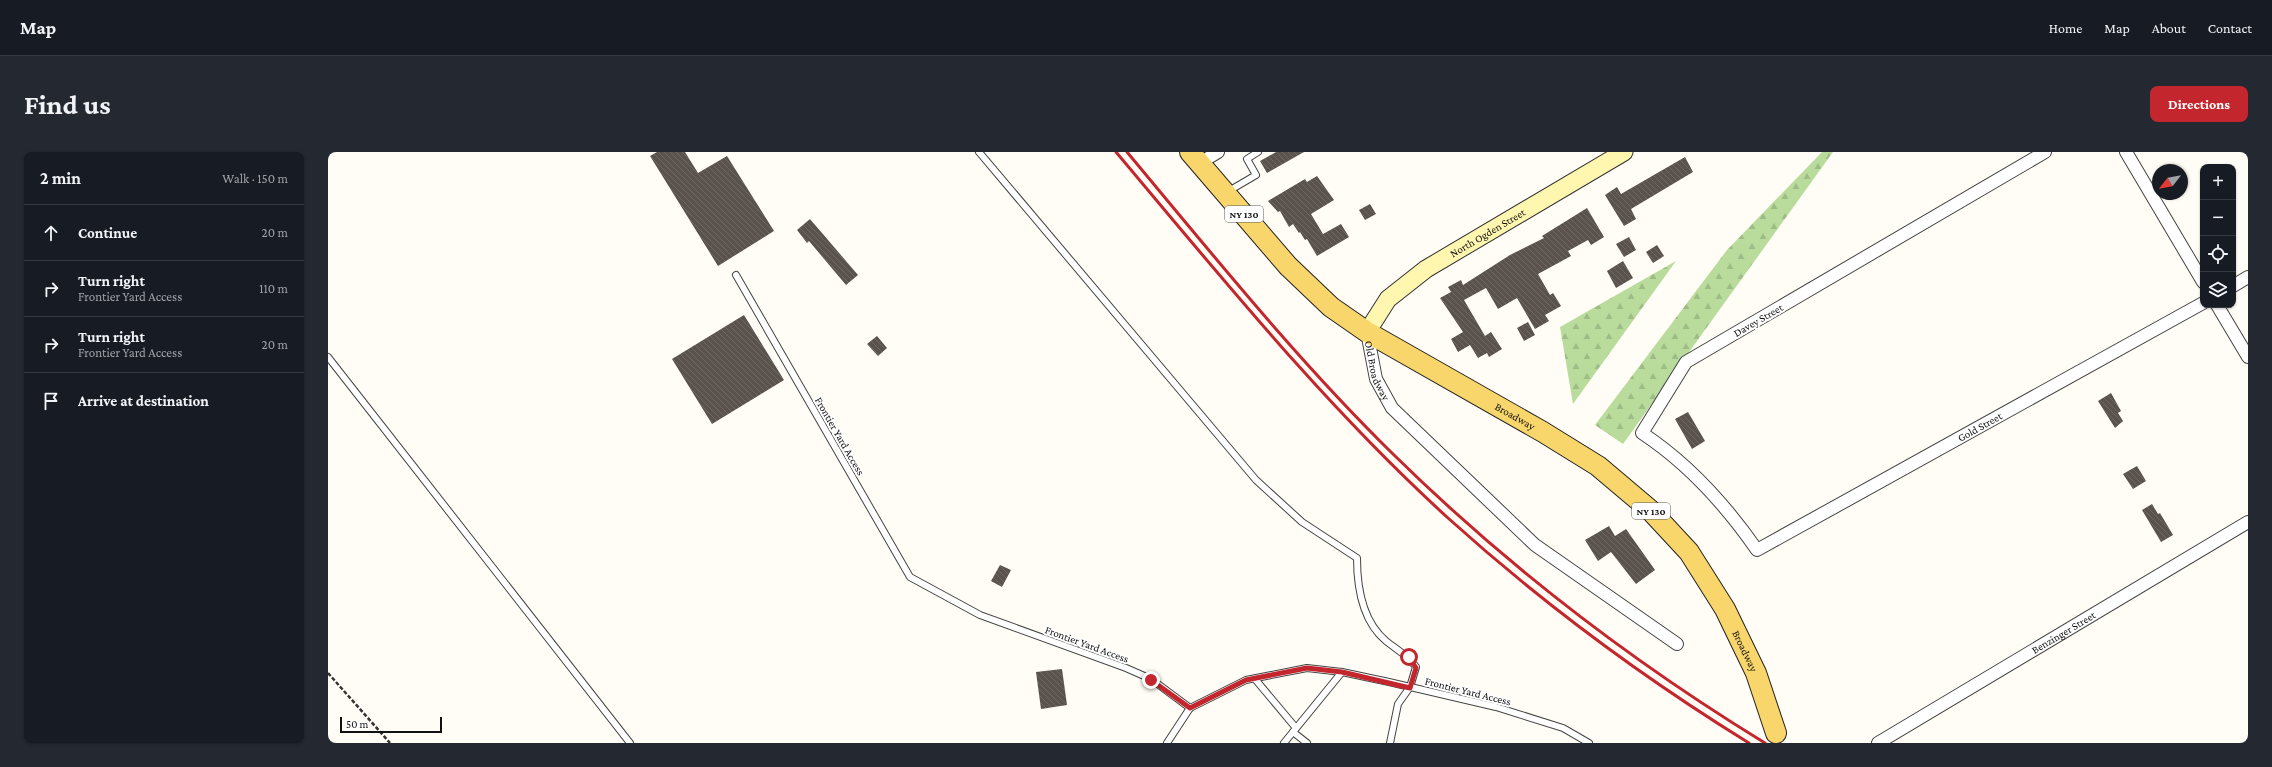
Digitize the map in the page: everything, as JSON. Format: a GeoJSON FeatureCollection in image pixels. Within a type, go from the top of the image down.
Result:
{"type":"FeatureCollection","features":[{"type":"Feature","properties":{"kind":"main road","name":"Broadway"},"geometry":{"type":"LineString","coordinates":[[1195,158],[1288,266],[1331,307],[1367,332],[1543,432],[1598,466],[1650,510],[1689,552],[1725,609],[1756,673],[1776,733]]}},
{"type":"Feature","properties":{"kind":"street"},"geometry":{"type":"LineString","coordinates":[[1195,158],[1218,152]]}},
{"type":"Feature","properties":{"kind":"street","name":"North Ogden Street"},"geometry":{"type":"LineString","coordinates":[[1367,332],[1388,299],[1426,269],[1624,152]]}},
{"type":"Feature","properties":{"kind":"street","name":"Davey Street"},"geometry":{"type":"LineString","coordinates":[[1757,550],[1735,519],[1710,490],[1683,464],[1642,433],[1686,362],[2045,152]]}},
{"type":"Feature","properties":{"kind":"street"},"geometry":{"type":"LineString","coordinates":[[2126,152],[2200,277]]}},
{"type":"Feature","properties":{"kind":"street"},"geometry":{"type":"LineString","coordinates":[[2236,284],[2248,277]]}},
{"type":"Feature","properties":{"kind":"street","name":"Gold Street"},"geometry":{"type":"LineString","coordinates":[[1757,550],[2200,305]]}},
{"type":"Feature","properties":{"kind":"street"},"geometry":{"type":"LineString","coordinates":[[2219,308],[2248,357]]}},
{"type":"Feature","properties":{"kind":"street","name":"Old Broadway"},"geometry":{"type":"LineString","coordinates":[[1367,332],[1376,379],[1392,408],[1535,545],[1677,644]]}},
{"type":"Feature","properties":{"kind":"street","name":"Benzinger Street"},"geometry":{"type":"LineString","coordinates":[[1878,743],[2248,522]]}},
{"type":"Feature","properties":{"kind":"lane"},"geometry":{"type":"LineString","coordinates":[[979,152],[1256,480],[1302,522],[1358,558],[1358,585],[1367,617],[1385,640],[1409,657],[1416,668],[1410,688],[1398,704],[1390,743]]}},
{"type":"Feature","properties":{"kind":"lane"},"geometry":{"type":"LineString","coordinates":[[1226,193],[1256,175],[1246,159],[1258,152]]}},
{"type":"Feature","properties":{"kind":"lane","name":"Frontier Yard Access"},"geometry":{"type":"LineString","coordinates":[[736,275],[910,577],[980,615],[1126,668],[1151,680],[1190,708],[1246,680],[1307,668],[1342,672],[1496,707],[1563,728],[1589,743]]}},
{"type":"Feature","properties":{"kind":"lane"},"geometry":{"type":"LineString","coordinates":[[328,357],[630,743]]}},
{"type":"Feature","properties":{"kind":"lane"},"geometry":{"type":"LineString","coordinates":[[1284,743],[1342,672]]}},
{"type":"Feature","properties":{"kind":"lane"},"geometry":{"type":"LineString","coordinates":[[1255,679],[1307,743]]}},
{"type":"Feature","properties":{"kind":"lane"},"geometry":{"type":"LineString","coordinates":[[1167,743],[1190,708]]}},
{"type":"Feature","properties":{"kind":"path"},"geometry":{"type":"LineString","coordinates":[[328,673],[390,743]]}},
{"type":"Feature","properties":{"kind":"green space"},"geometry":{"type":"Polygon","coordinates":[[[1822,152],[1833,152],[1623,444],[1595,425],[1727,250],[1822,152]]]}},
{"type":"Feature","properties":{"kind":"green space"},"geometry":{"type":"Polygon","coordinates":[[[1676,261],[1573,404],[1560,327],[1676,261]]]}},
{"type":"Feature","properties":{"kind":"building"},"geometry":{"type":"Polygon","coordinates":[[[657,152],[685,152],[698,173],[727,156],[774,231],[718,266],[650,156],[657,152]]]}},
{"type":"Feature","properties":{"kind":"building"},"geometry":{"type":"Polygon","coordinates":[[[1276,152],[1304,152],[1267,173],[1260,161],[1276,152]]]}},
{"type":"Feature","properties":{"kind":"building"},"geometry":{"type":"Polygon","coordinates":[[[1685,157],[1693,172],[1631,209],[1636,219],[1624,226],[1605,195],[1617,187],[1621,194],[1685,157]]]}},
{"type":"Feature","properties":{"kind":"building"},"geometry":{"type":"Polygon","coordinates":[[[1317,176],[1334,200],[1311,214],[1323,234],[1341,224],[1349,237],[1317,256],[1307,239],[1305,240],[1293,224],[1289,227],[1280,211],[1278,212],[1268,201],[1305,179],[1307,182],[1317,176]]]}},
{"type":"Feature","properties":{"kind":"building"},"geometry":{"type":"Polygon","coordinates":[[[1370,204],[1376,214],[1365,220],[1359,210],[1370,204]]]}},
{"type":"Feature","properties":{"kind":"building"},"geometry":{"type":"Polygon","coordinates":[[[1587,208],[1604,237],[1591,245],[1588,240],[1568,251],[1571,256],[1538,274],[1550,295],[1553,293],[1561,306],[1545,315],[1549,321],[1535,329],[1517,298],[1498,309],[1486,288],[1464,300],[1485,336],[1491,332],[1502,349],[1489,357],[1487,353],[1478,358],[1470,345],[1458,352],[1451,339],[1463,332],[1440,298],[1451,292],[1448,287],[1461,280],[1463,285],[1510,255],[1544,238],[1542,236],[1587,208]]]}},
{"type":"Feature","properties":{"kind":"building"},"geometry":{"type":"Polygon","coordinates":[[[810,219],[858,275],[846,285],[809,241],[807,243],[797,230],[810,219]]]}},
{"type":"Feature","properties":{"kind":"building"},"geometry":{"type":"Polygon","coordinates":[[[1629,237],[1636,250],[1624,257],[1616,244],[1629,237]]]}},
{"type":"Feature","properties":{"kind":"building"},"geometry":{"type":"Polygon","coordinates":[[[1657,245],[1664,256],[1653,263],[1646,252],[1657,245]]]}},
{"type":"Feature","properties":{"kind":"building"},"geometry":{"type":"Polygon","coordinates":[[[1623,261],[1633,278],[1616,288],[1607,271],[1623,261]]]}},
{"type":"Feature","properties":{"kind":"building"},"geometry":{"type":"Polygon","coordinates":[[[744,315],[784,380],[712,424],[672,359],[744,315]]]}},
{"type":"Feature","properties":{"kind":"building"},"geometry":{"type":"Polygon","coordinates":[[[1528,322],[1535,335],[1524,341],[1517,328],[1528,322]]]}},
{"type":"Feature","properties":{"kind":"building"},"geometry":{"type":"Polygon","coordinates":[[[877,336],[887,348],[878,356],[867,344],[877,336]]]}},
{"type":"Feature","properties":{"kind":"building"},"geometry":{"type":"Polygon","coordinates":[[[2111,393],[2121,411],[2118,413],[2123,421],[2115,428],[2098,401],[2111,393]]]}},
{"type":"Feature","properties":{"kind":"building"},"geometry":{"type":"Polygon","coordinates":[[[1688,412],[1705,441],[1692,449],[1675,419],[1688,412]]]}},
{"type":"Feature","properties":{"kind":"building"},"geometry":{"type":"Polygon","coordinates":[[[2137,466],[2146,481],[2133,489],[2123,474],[2137,466]]]}},
{"type":"Feature","properties":{"kind":"building"},"geometry":{"type":"Polygon","coordinates":[[[2152,504],[2158,514],[2160,513],[2173,535],[2161,542],[2142,510],[2152,504]]]}},
{"type":"Feature","properties":{"kind":"building"},"geometry":{"type":"Polygon","coordinates":[[[1609,526],[1615,536],[1626,529],[1655,570],[1636,584],[1611,552],[1598,561],[1585,540],[1609,526]]]}},
{"type":"Feature","properties":{"kind":"building"},"geometry":{"type":"Polygon","coordinates":[[[1000,565],[1011,570],[1002,587],[991,581],[1000,565]]]}},
{"type":"Feature","properties":{"kind":"building"},"geometry":{"type":"Polygon","coordinates":[[[1062,669],[1067,705],[1041,709],[1036,672],[1062,669]]]}},
{"type":"Feature","properties":{"kind":"railway"},"geometry":{"type":"LineString","coordinates":[[1116,152],[1276,341],[1317,387],[1403,476],[1483,549],[1556,609],[1631,665],[1709,718],[1749,743]]}},
{"type":"Feature","properties":{"kind":"railway"},"geometry":{"type":"LineString","coordinates":[[1127,152],[1290,345],[1358,419],[1437,496],[1480,535],[1571,610],[1666,679],[1765,743]]}},
{"type":"Feature","properties":{"kind":"route"},"geometry":{"type":"LineString","coordinates":[[1151,680],[1190,708],[1246,680],[1307,668],[1342,672],[1410,688],[1416,668],[1409,657]]}}]}
